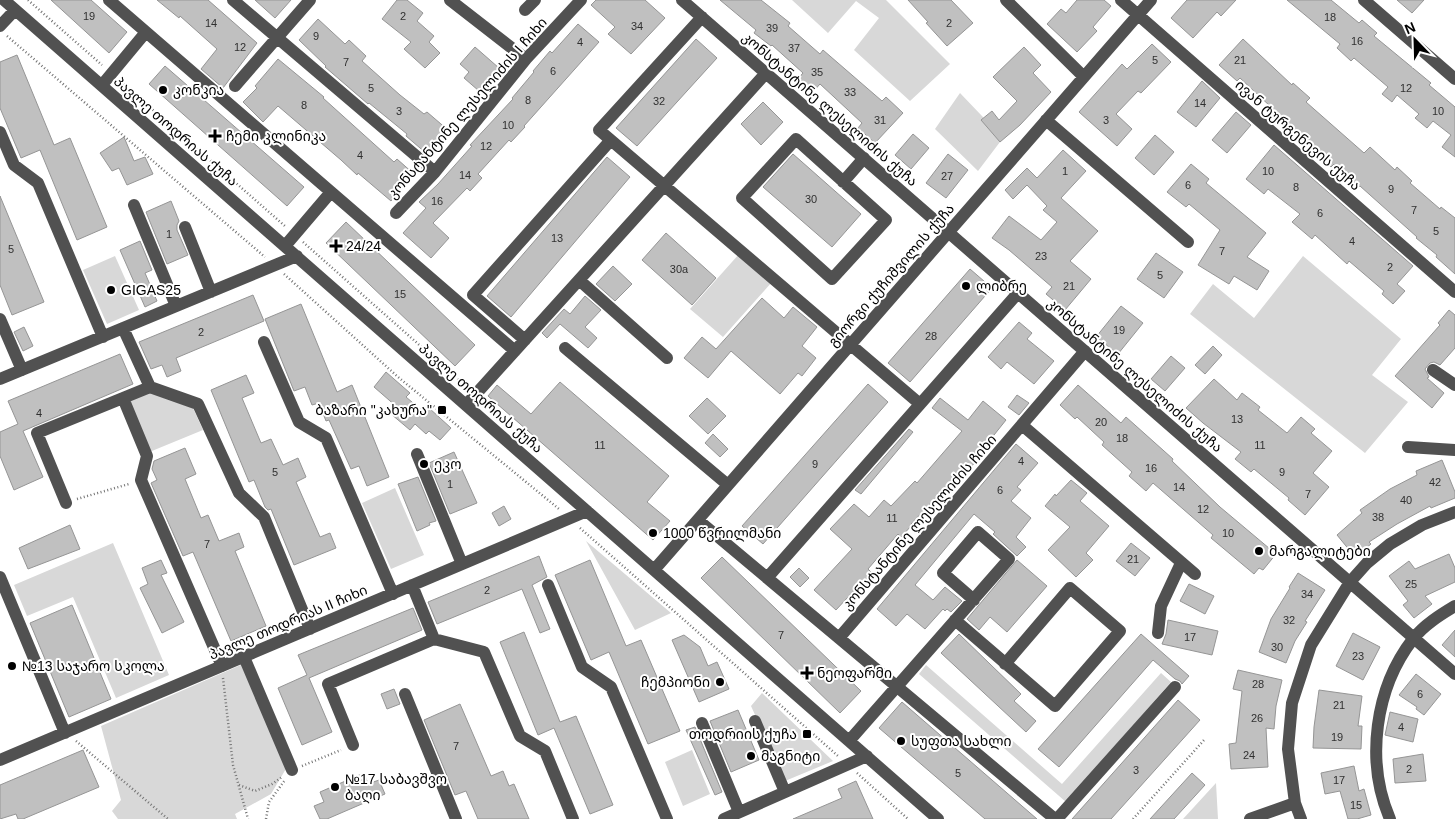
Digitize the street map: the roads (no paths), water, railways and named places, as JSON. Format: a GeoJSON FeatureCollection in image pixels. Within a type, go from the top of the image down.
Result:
{"type":"FeatureCollection","features":[{"type":"Feature","properties":{"kind":"street","name":"პავლე თოდრიას ქუჩა"},"geometry":{"type":"LineString","coordinates":[[4,0],[938,819]]}},
{"type":"Feature","properties":{"kind":"street"},"geometry":{"type":"LineString","coordinates":[[109,0],[514,352]]}},
{"type":"Feature","properties":{"kind":"street"},"geometry":{"type":"LineString","coordinates":[[233,0],[434,172]]}},
{"type":"Feature","properties":{"kind":"street"},"geometry":{"type":"LineString","coordinates":[[236,86],[310,0]]}},
{"type":"Feature","properties":{"kind":"street"},"geometry":{"type":"LineString","coordinates":[[450,0],[526,59]]}},
{"type":"Feature","properties":{"kind":"street"},"geometry":{"type":"LineString","coordinates":[[525,10],[535,0]]}},
{"type":"Feature","properties":{"kind":"street","name":"კონსტანტინე ლესელიძის I ჩიხი"},"geometry":{"type":"LineString","coordinates":[[396,213],[434,172],[526,59],[581,0]]}},
{"type":"Feature","properties":{"kind":"street","name":"კონსტანტინე ლესელიძის ქუჩა"},"geometry":{"type":"LineString","coordinates":[[682,0],[1455,674]]}},
{"type":"Feature","properties":{"kind":"street"},"geometry":{"type":"LineString","coordinates":[[1006,0],[1084,77]]}},
{"type":"Feature","properties":{"kind":"street","name":"ივან ტურგენევის ქუჩა"},"geometry":{"type":"LineString","coordinates":[[1121,0],[1455,292]]}},
{"type":"Feature","properties":{"kind":"street","name":"გიორგი ქუჩიშვილის ქუჩა"},"geometry":{"type":"LineString","coordinates":[[654,570],[1151,0]]}},
{"type":"Feature","properties":{"kind":"street"},"geometry":{"type":"LineString","coordinates":[[1364,0],[1455,79]]}},
{"type":"Feature","properties":{"kind":"street"},"geometry":{"type":"LineString","coordinates":[[4,31],[15,10]]}},
{"type":"Feature","properties":{"kind":"street"},"geometry":{"type":"LineString","coordinates":[[702,17],[599,130],[920,404]]}},
{"type":"Feature","properties":{"kind":"street"},"geometry":{"type":"LineString","coordinates":[[102,86],[146,32]]}},
{"type":"Feature","properties":{"kind":"street"},"geometry":{"type":"LineString","coordinates":[[466,405],[766,73]]}},
{"type":"Feature","properties":{"kind":"street"},"geometry":{"type":"LineString","coordinates":[[1046,120],[1188,242]]}},
{"type":"Feature","properties":{"kind":"street"},"geometry":{"type":"LineString","coordinates":[[0,132],[14,165],[38,183],[103,336]]}},
{"type":"Feature","properties":{"kind":"street"},"geometry":{"type":"LineString","coordinates":[[796,139],[843,182],[886,220],[832,279],[742,198],[796,139]]}},
{"type":"Feature","properties":{"kind":"street"},"geometry":{"type":"LineString","coordinates":[[525,340],[474,295],[610,141]]}},
{"type":"Feature","properties":{"kind":"street"},"geometry":{"type":"LineString","coordinates":[[843,182],[864,158]]}},
{"type":"Feature","properties":{"kind":"street"},"geometry":{"type":"LineString","coordinates":[[285,246],[331,192]]}},
{"type":"Feature","properties":{"kind":"street"},"geometry":{"type":"LineString","coordinates":[[134,205],[176,306]]}},
{"type":"Feature","properties":{"kind":"street"},"geometry":{"type":"LineString","coordinates":[[185,227],[211,292]]}},
{"type":"Feature","properties":{"kind":"street"},"geometry":{"type":"LineString","coordinates":[[0,379],[297,256]]}},
{"type":"Feature","properties":{"kind":"street"},"geometry":{"type":"LineString","coordinates":[[579,280],[667,358]]}},
{"type":"Feature","properties":{"kind":"street"},"geometry":{"type":"LineString","coordinates":[[767,578],[1018,293]]}},
{"type":"Feature","properties":{"kind":"street"},"geometry":{"type":"LineString","coordinates":[[0,319],[22,370]]}},
{"type":"Feature","properties":{"kind":"street"},"geometry":{"type":"LineString","coordinates":[[123,328],[150,387]]}},
{"type":"Feature","properties":{"kind":"street"},"geometry":{"type":"LineString","coordinates":[[264,342],[299,422],[326,438],[393,594]]}},
{"type":"Feature","properties":{"kind":"street"},"geometry":{"type":"LineString","coordinates":[[565,348],[728,485]]}},
{"type":"Feature","properties":{"kind":"street","name":"კონსტანტინე ლესელიძის ჩიხი"},"geometry":{"type":"LineString","coordinates":[[839,638],[1085,351]]}},
{"type":"Feature","properties":{"kind":"street"},"geometry":{"type":"LineString","coordinates":[[1433,370],[1455,385]]}},
{"type":"Feature","properties":{"kind":"street"},"geometry":{"type":"LineString","coordinates":[[66,503],[37,433],[150,387],[198,404],[239,493],[264,517],[310,629]]}},
{"type":"Feature","properties":{"kind":"street"},"geometry":{"type":"LineString","coordinates":[[123,398],[147,456],[141,480],[222,666]]}},
{"type":"Feature","properties":{"kind":"street"},"geometry":{"type":"LineString","coordinates":[[1022,425],[1195,574]]}},
{"type":"Feature","properties":{"kind":"street"},"geometry":{"type":"LineString","coordinates":[[1408,447],[1455,450]]}},
{"type":"Feature","properties":{"kind":"street"},"geometry":{"type":"LineString","coordinates":[[417,454],[462,564]]}},
{"type":"Feature","properties":{"kind":"street","name":"პავლე თოდრიას II ჩიხი"},"geometry":{"type":"LineString","coordinates":[[0,760],[587,511]]}},
{"type":"Feature","properties":{"kind":"street"},"geometry":{"type":"LineString","coordinates":[[1301,819],[1295,803],[1288,749],[1292,703],[1311,645],[1350,582],[1367,564],[1390,544],[1422,525],[1455,512]]}},
{"type":"Feature","properties":{"kind":"street"},"geometry":{"type":"LineString","coordinates":[[698,520],[1056,819],[1176,687]]}},
{"type":"Feature","properties":{"kind":"street"},"geometry":{"type":"LineString","coordinates":[[849,741],[896,686],[974,600],[1009,559],[978,532],[943,573],[974,600]]}},
{"type":"Feature","properties":{"kind":"street"},"geometry":{"type":"LineString","coordinates":[[1158,632],[1161,606],[1181,563]]}},
{"type":"Feature","properties":{"kind":"street"},"geometry":{"type":"LineString","coordinates":[[0,577],[65,732]]}},
{"type":"Feature","properties":{"kind":"street"},"geometry":{"type":"LineString","coordinates":[[412,585],[434,639]]}},
{"type":"Feature","properties":{"kind":"street"},"geometry":{"type":"LineString","coordinates":[[548,585],[582,667],[611,687],[667,819]]}},
{"type":"Feature","properties":{"kind":"street"},"geometry":{"type":"LineString","coordinates":[[955,620],[1005,664],[1055,706],[1120,630],[1070,588],[1005,664]]}},
{"type":"Feature","properties":{"kind":"street"},"geometry":{"type":"LineString","coordinates":[[1390,819],[1377,774],[1378,718],[1395,666],[1414,638],[1436,617],[1455,606]]}},
{"type":"Feature","properties":{"kind":"street"},"geometry":{"type":"LineString","coordinates":[[354,745],[328,684],[434,639],[484,652],[520,736],[545,751],[573,819]]}},
{"type":"Feature","properties":{"kind":"street"},"geometry":{"type":"LineString","coordinates":[[244,656],[292,770]]}},
{"type":"Feature","properties":{"kind":"street"},"geometry":{"type":"LineString","coordinates":[[405,694],[456,819]]}},
{"type":"Feature","properties":{"kind":"street"},"geometry":{"type":"LineString","coordinates":[[755,721],[785,792]]}},
{"type":"Feature","properties":{"kind":"street"},"geometry":{"type":"LineString","coordinates":[[702,723],[739,812]]}},
{"type":"Feature","properties":{"kind":"street"},"geometry":{"type":"LineString","coordinates":[[724,819],[867,756]]}},
{"type":"Feature","properties":{"kind":"street"},"geometry":{"type":"LineString","coordinates":[[1250,819],[1295,803]]}},
{"type":"Feature","properties":{"kind":"place","name":"კონკია"},"geometry":{"type":"Point","coordinates":[163,90]}},
{"type":"Feature","properties":{"kind":"place","name":"ჩემი კლინიკა"},"geometry":{"type":"Point","coordinates":[215,136]}},
{"type":"Feature","properties":{"kind":"place","name":"24/24"},"geometry":{"type":"Point","coordinates":[336,246]}},
{"type":"Feature","properties":{"kind":"place","name":"ლიბრე"},"geometry":{"type":"Point","coordinates":[966,286]}},
{"type":"Feature","properties":{"kind":"place","name":"GIGAS25"},"geometry":{"type":"Point","coordinates":[111,290]}},
{"type":"Feature","properties":{"kind":"place","name":"ბაზარი \"კახურა\""},"geometry":{"type":"Point","coordinates":[442,410]}},
{"type":"Feature","properties":{"kind":"place","name":"ეკო"},"geometry":{"type":"Point","coordinates":[424,464]}},
{"type":"Feature","properties":{"kind":"place","name":"1000 წვრილმანი"},"geometry":{"type":"Point","coordinates":[653,533]}},
{"type":"Feature","properties":{"kind":"place","name":"მარგალიტები"},"geometry":{"type":"Point","coordinates":[1259,551]}},
{"type":"Feature","properties":{"kind":"place","name":"№13 საჯარო სკოლა"},"geometry":{"type":"Point","coordinates":[12,666]}},
{"type":"Feature","properties":{"kind":"place","name":"ნეოფარმი"},"geometry":{"type":"Point","coordinates":[807,673]}},
{"type":"Feature","properties":{"kind":"place","name":"ჩემპიონი"},"geometry":{"type":"Point","coordinates":[720,682]}},
{"type":"Feature","properties":{"kind":"place","name":"თოდრიის ქუჩა"},"geometry":{"type":"Point","coordinates":[807,734]}},
{"type":"Feature","properties":{"kind":"place","name":"სუფთა სახლი"},"geometry":{"type":"Point","coordinates":[901,741]}},
{"type":"Feature","properties":{"kind":"place","name":"მაგნიტი"},"geometry":{"type":"Point","coordinates":[751,756]}},
{"type":"Feature","properties":{"kind":"place","name":"№17 საბავშვო ბაღი"},"geometry":{"type":"Point","coordinates":[335,787]}}]}
